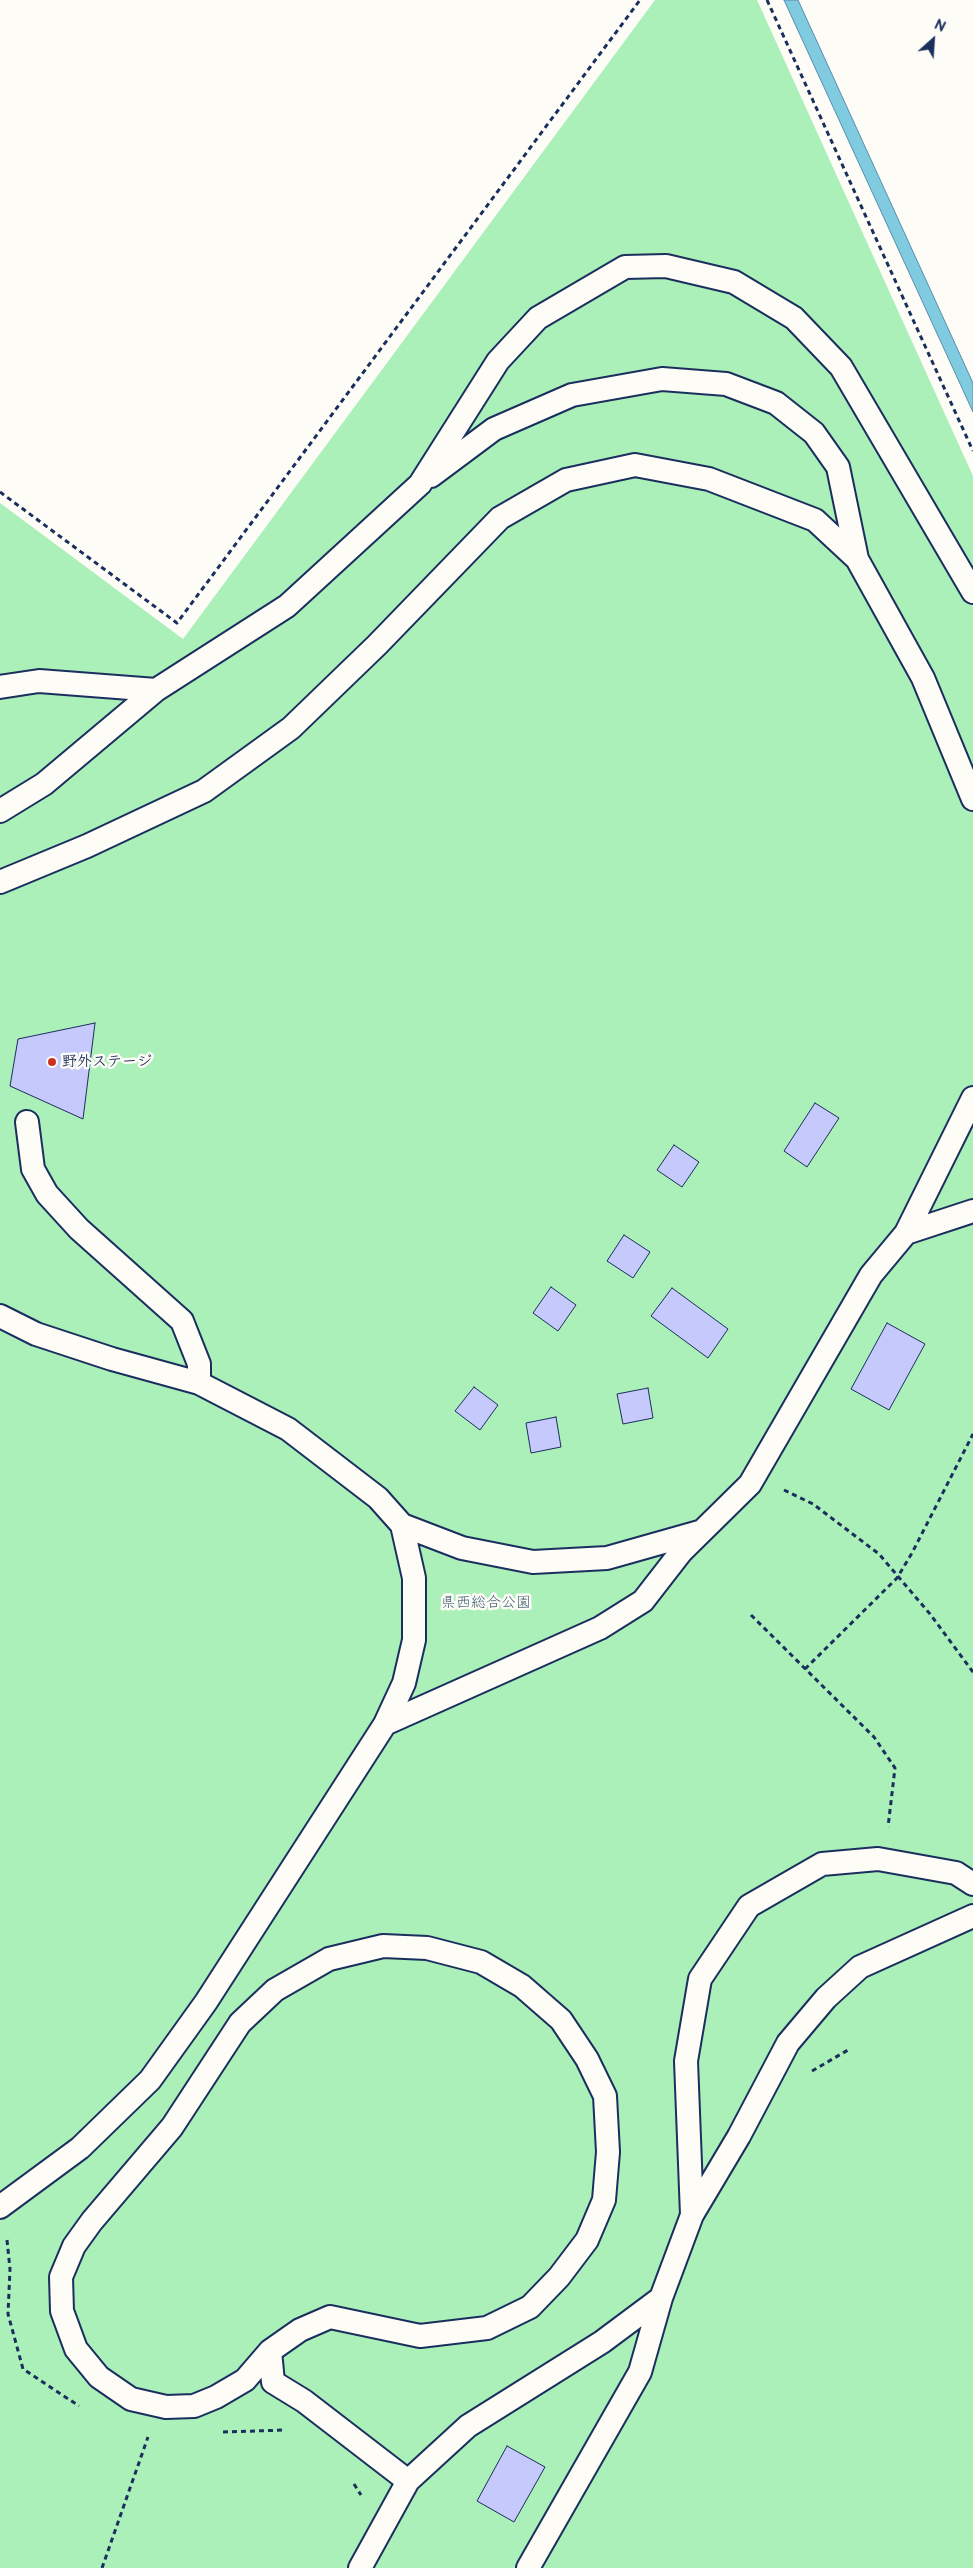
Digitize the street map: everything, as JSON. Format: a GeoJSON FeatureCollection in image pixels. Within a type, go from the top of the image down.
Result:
{"type":"FeatureCollection","features":[{"type":"Feature","properties":{"kind":"lane"},"geometry":{"type":"LineString","coordinates":[[420,484],[498,361],[538,318],[625,267],[666,266],[734,282],[794,318],[841,367],[973,592]]}},
{"type":"Feature","properties":{"kind":"lane"},"geometry":{"type":"LineString","coordinates":[[0,811],[44,784],[156,690],[287,606],[420,484],[494,429],[572,395],[662,379],[726,384],[776,403],[814,433],[838,468],[857,558],[923,678],[973,799]]}},
{"type":"Feature","properties":{"kind":"lane"},"geometry":{"type":"LineString","coordinates":[[0,882],[87,846],[204,791],[291,728],[377,645],[500,518],[566,480],[635,465],[709,480],[815,520],[857,558]]}},
{"type":"Feature","properties":{"kind":"lane"},"geometry":{"type":"LineString","coordinates":[[0,688],[39,681],[156,690]]}},
{"type":"Feature","properties":{"kind":"lane"},"geometry":{"type":"LineString","coordinates":[[385,1724],[607,1624],[643,1602],[681,1552],[750,1484],[871,1275],[906,1233],[973,1098]]}},
{"type":"Feature","properties":{"kind":"lane"},"geometry":{"type":"LineString","coordinates":[[27,1122],[33,1169],[47,1194],[79,1229],[182,1321],[199,1364],[199,1383]]}},
{"type":"Feature","properties":{"kind":"lane"},"geometry":{"type":"LineString","coordinates":[[906,1233],[973,1211]]}},
{"type":"Feature","properties":{"kind":"lane"},"geometry":{"type":"LineString","coordinates":[[0,1316],[44,1336],[112,1359],[199,1383],[288,1429],[378,1498],[402,1525],[462,1548],[533,1562],[608,1558],[702,1532]]}},
{"type":"Feature","properties":{"kind":"lane"},"geometry":{"type":"LineString","coordinates":[[0,2207],[80,2148],[150,2080],[206,2002],[385,1724],[404,1683],[414,1640],[414,1578],[402,1525]]}},
{"type":"Feature","properties":{"kind":"lane"},"geometry":{"type":"LineString","coordinates":[[692,2215],[686,2061],[700,1979],[749,1906],[822,1864],[885,1860],[956,1873],[973,1884]]}},
{"type":"Feature","properties":{"kind":"lane"},"geometry":{"type":"LineString","coordinates":[[528,2568],[640,2372],[661,2298],[692,2215],[739,2136],[788,2042],[826,1998],[860,1967],[973,1916]]}},
{"type":"Feature","properties":{"kind":"lane"},"geometry":{"type":"LineString","coordinates":[[383,1946],[426,1948],[481,1962],[522,1986],[561,2020],[587,2059],[604,2096],[608,2152],[604,2200],[587,2240],[559,2277],[530,2307],[487,2328],[420,2336],[330,2317],[300,2330],[270,2351],[245,2380],[216,2397],[194,2406],[166,2407],[131,2399],[99,2376],[76,2349],[62,2312],[61,2277],[74,2246],[92,2221],[172,2128],[240,2022],[275,1990],[329,1959],[383,1946]]}},
{"type":"Feature","properties":{"kind":"lane"},"geometry":{"type":"LineString","coordinates":[[360,2568],[408,2481],[468,2426],[602,2342],[661,2298]]}},
{"type":"Feature","properties":{"kind":"lane"},"geometry":{"type":"LineString","coordinates":[[270,2351],[273,2382],[304,2401],[408,2481]]}},
{"type":"Feature","properties":{"kind":"path"},"geometry":{"type":"LineString","coordinates":[[0,492],[177,623],[640,0]]}},
{"type":"Feature","properties":{"kind":"path"},"geometry":{"type":"LineString","coordinates":[[767,0],[973,451]]}},
{"type":"Feature","properties":{"kind":"path"},"geometry":{"type":"LineString","coordinates":[[805,1669],[897,1578],[912,1553],[973,1434]]}},
{"type":"Feature","properties":{"kind":"path"},"geometry":{"type":"LineString","coordinates":[[755,1474],[813,1504],[879,1554],[897,1578],[930,1614],[973,1672]]}},
{"type":"Feature","properties":{"kind":"path"},"geometry":{"type":"LineString","coordinates":[[751,1615],[874,1737],[895,1768],[885,1860]]}},
{"type":"Feature","properties":{"kind":"path"},"geometry":{"type":"LineString","coordinates":[[102,2568],[148,2436]]}},
{"type":"Feature","properties":{"kind":"green space","name":"県西総合公園"},"geometry":{"type":"Polygon","coordinates":[[[655,0],[757,0],[973,476],[973,2568],[0,2568],[0,503],[183,639],[655,0]]]}},
{"type":"Feature","properties":{"kind":"water"},"geometry":{"type":"Polygon","coordinates":[[[784,0],[798,0],[973,383],[973,412],[784,0]]]}},
{"type":"Feature","properties":{"kind":"building","name":"野外ステージ"},"geometry":{"type":"Polygon","coordinates":[[[95,1023],[83,1119],[10,1086],[18,1039],[95,1023]]]}},
{"type":"Feature","properties":{"kind":"building"},"geometry":{"type":"Polygon","coordinates":[[[815,1103],[839,1118],[807,1167],[784,1151],[815,1103]]]}},
{"type":"Feature","properties":{"kind":"building"},"geometry":{"type":"Polygon","coordinates":[[[674,1145],[699,1162],[682,1187],[657,1170],[674,1145]]]}},
{"type":"Feature","properties":{"kind":"building"},"geometry":{"type":"Polygon","coordinates":[[[624,1235],[650,1252],[633,1278],[607,1261],[624,1235]]]}},
{"type":"Feature","properties":{"kind":"building"},"geometry":{"type":"Polygon","coordinates":[[[551,1287],[576,1305],[558,1331],[533,1313],[551,1287]]]}},
{"type":"Feature","properties":{"kind":"building"},"geometry":{"type":"Polygon","coordinates":[[[672,1288],[728,1329],[708,1358],[651,1316],[672,1288]]]}},
{"type":"Feature","properties":{"kind":"building"},"geometry":{"type":"Polygon","coordinates":[[[887,1323],[925,1344],[889,1410],[851,1389],[887,1323]]]}},
{"type":"Feature","properties":{"kind":"building"},"geometry":{"type":"Polygon","coordinates":[[[474,1387],[498,1405],[480,1430],[455,1411],[474,1387]]]}},
{"type":"Feature","properties":{"kind":"building"},"geometry":{"type":"Polygon","coordinates":[[[648,1388],[653,1418],[623,1424],[617,1394],[648,1388]]]}},
{"type":"Feature","properties":{"kind":"building"},"geometry":{"type":"Polygon","coordinates":[[[556,1417],[561,1447],[531,1453],[526,1423],[556,1417]]]}},
{"type":"Feature","properties":{"kind":"building"},"geometry":{"type":"Polygon","coordinates":[[[507,2446],[545,2467],[514,2522],[477,2501],[507,2446]]]}},
{"type":"Feature","properties":{"kind":"place","name":"野外ステージ"},"geometry":{"type":"Point","coordinates":[52,1062]}}]}
